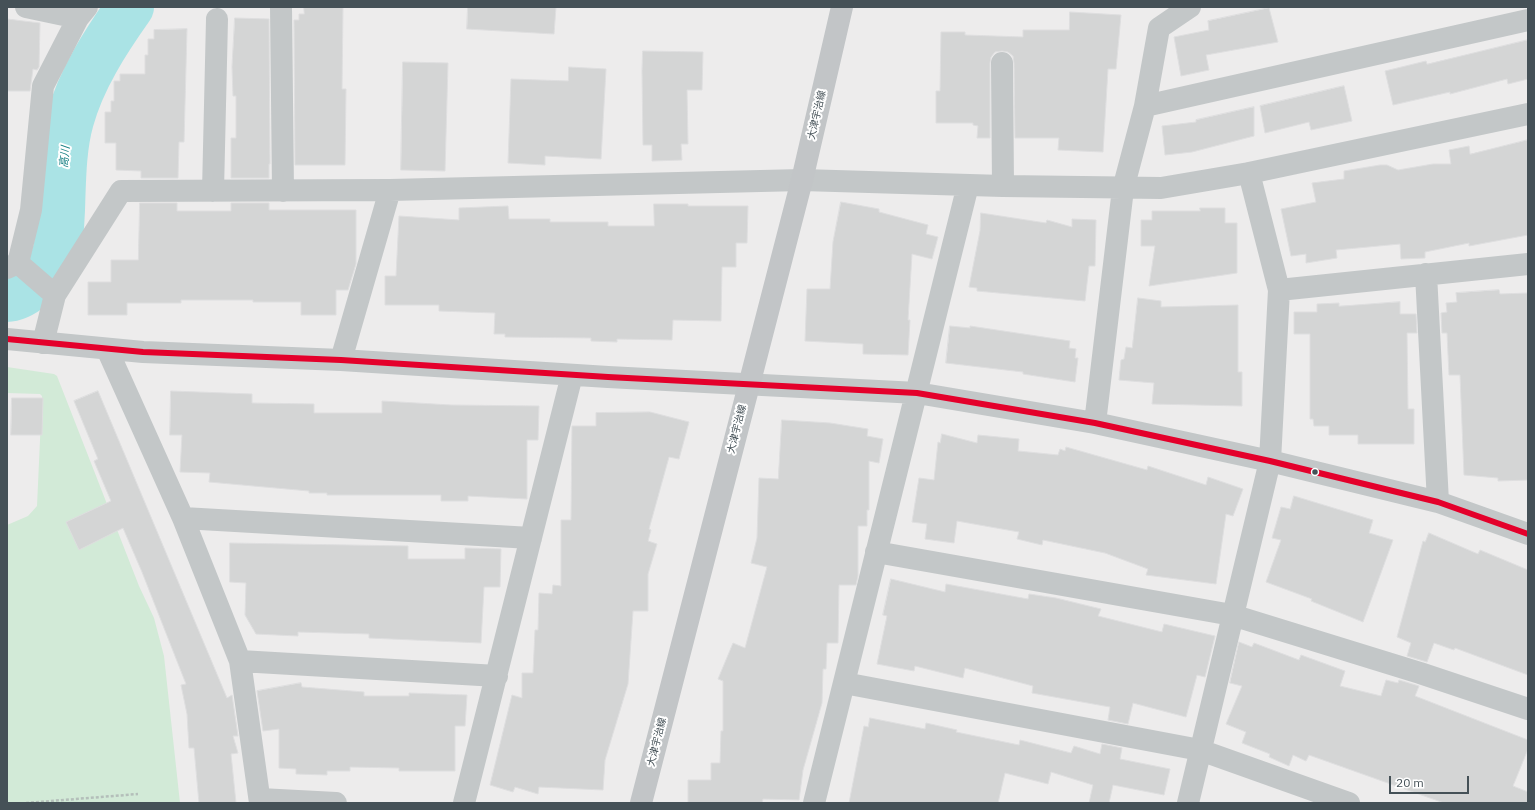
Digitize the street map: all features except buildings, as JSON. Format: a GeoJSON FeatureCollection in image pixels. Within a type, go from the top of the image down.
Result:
{"type":"FeatureCollection","features":[{"type":"Feature","properties":{"kind":"main road","name":"大津宇治線"},"geometry":{"type":"LineString","coordinates":[[641,803],[748,384],[802,180],[842,7]]}},
{"type":"Feature","properties":{"kind":"street"},"geometry":{"type":"LineString","coordinates":[[26,7],[83,13],[42,86],[31,210],[12,265],[55,295]]}},
{"type":"Feature","properties":{"kind":"street"},"geometry":{"type":"LineString","coordinates":[[281,7],[283,191]]}},
{"type":"Feature","properties":{"kind":"street"},"geometry":{"type":"LineString","coordinates":[[1095,423],[1123,189],[1145,106],[1159,28],[1190,7]]}},
{"type":"Feature","properties":{"kind":"street"},"geometry":{"type":"LineString","coordinates":[[213,191],[217,19]]}},
{"type":"Feature","properties":{"kind":"street"},"geometry":{"type":"LineString","coordinates":[[1145,106],[1528,20]]}},
{"type":"Feature","properties":{"kind":"street"},"geometry":{"type":"LineString","coordinates":[[1002,63],[1003,186]]}},
{"type":"Feature","properties":{"kind":"street"},"geometry":{"type":"LineString","coordinates":[[43,342],[55,295],[121,191],[390,190],[802,180],[1123,189],[1161,188],[1249,173],[1528,114]]}},
{"type":"Feature","properties":{"kind":"street"},"geometry":{"type":"LineString","coordinates":[[1188,803],[1270,461],[1279,290],[1249,173]]}},
{"type":"Feature","properties":{"kind":"street"},"geometry":{"type":"LineString","coordinates":[[814,803],[968,185]]}},
{"type":"Feature","properties":{"kind":"street"},"geometry":{"type":"LineString","coordinates":[[341,360],[390,190]]}},
{"type":"Feature","properties":{"kind":"street"},"geometry":{"type":"LineString","coordinates":[[1279,290],[1528,264]]}},
{"type":"Feature","properties":{"kind":"street"},"geometry":{"type":"LineString","coordinates":[[1426,274],[1438,502]]}},
{"type":"Feature","properties":{"kind":"street"},"geometry":{"type":"LineString","coordinates":[[7,339],[143,352],[341,360],[572,375],[917,393],[1095,423],[1270,461],[1438,502],[1528,534]]}},
{"type":"Feature","properties":{"kind":"street"},"geometry":{"type":"LineString","coordinates":[[107,349],[183,518],[240,661],[260,801],[336,803]]}},
{"type":"Feature","properties":{"kind":"street"},"geometry":{"type":"LineString","coordinates":[[464,803],[572,375]]}},
{"type":"Feature","properties":{"kind":"street"},"geometry":{"type":"LineString","coordinates":[[183,518],[531,538]]}},
{"type":"Feature","properties":{"kind":"street"},"geometry":{"type":"LineString","coordinates":[[876,552],[1232,615],[1420,673],[1528,709]]}},
{"type":"Feature","properties":{"kind":"street"},"geometry":{"type":"LineString","coordinates":[[240,661],[497,676]]}},
{"type":"Feature","properties":{"kind":"street"},"geometry":{"type":"LineString","coordinates":[[844,683],[1200,750],[1349,803]]}},
{"type":"Feature","properties":{"kind":"path"},"geometry":{"type":"LineString","coordinates":[[26,803],[138,794]]}},
{"type":"Feature","properties":{"kind":"green space"},"geometry":{"type":"Polygon","coordinates":[[[7,367],[54,374],[57,376],[139,586],[154,618],[164,656],[180,803],[7,803],[7,525],[28,516],[37,506],[42,396],[40,394],[7,393],[7,367]]]}},
{"type":"Feature","properties":{"kind":"waterway","name":"高川"},"geometry":{"type":"LineString","coordinates":[[7,298],[20,294],[40,280],[53,262],[59,236],[64,153],[70,120],[87,75],[103,47],[130,7]]}},
{"type":"Feature","properties":{"kind":"transit line"},"geometry":{"type":"LineString","coordinates":[[7,339],[143,352],[341,360],[608,377],[917,393],[1095,423],[1270,461],[1438,502],[1528,534]]}}]}
